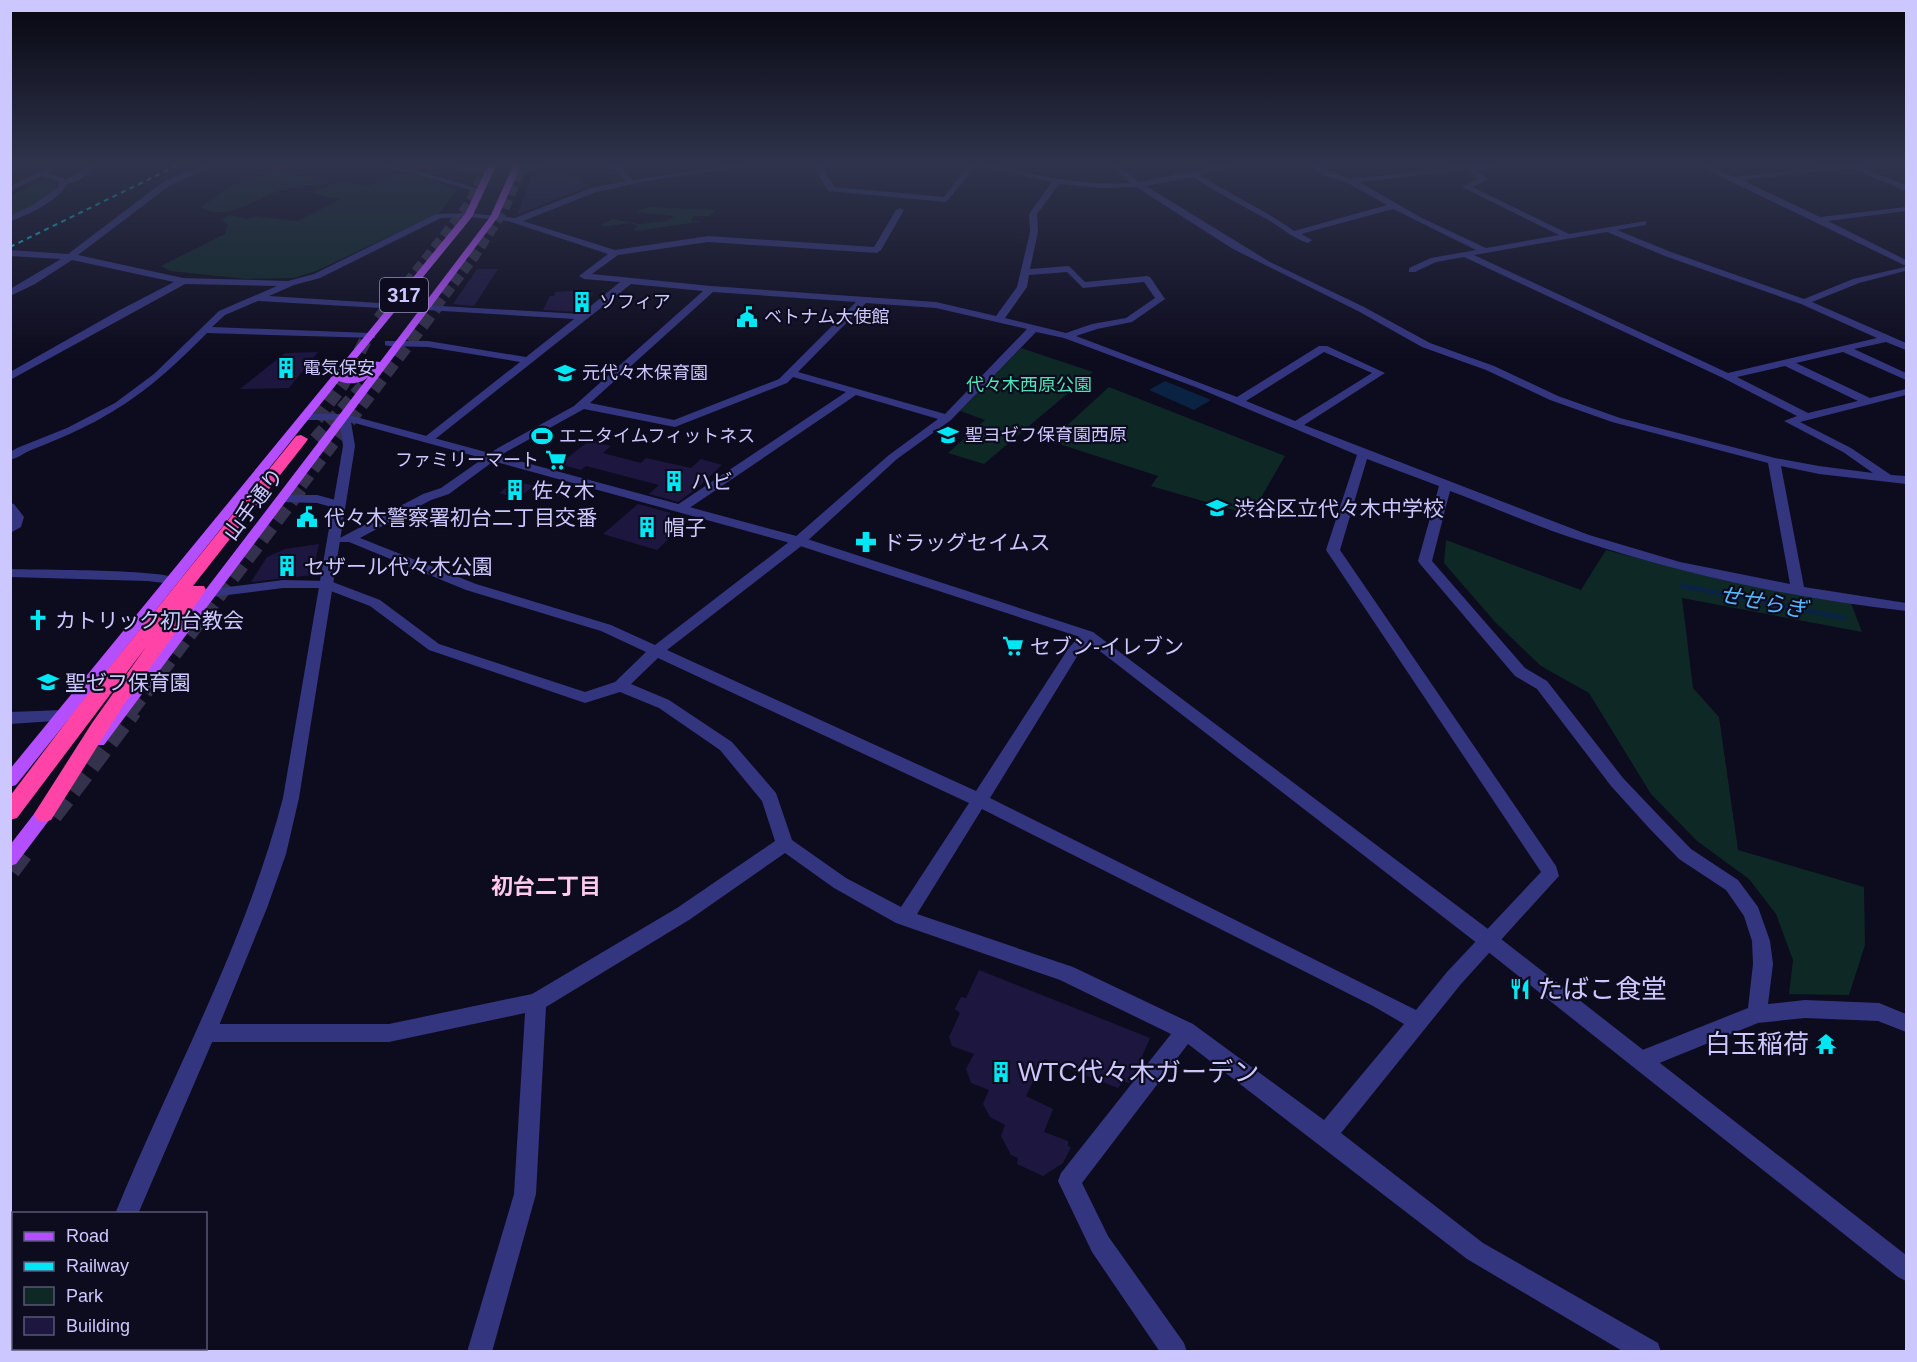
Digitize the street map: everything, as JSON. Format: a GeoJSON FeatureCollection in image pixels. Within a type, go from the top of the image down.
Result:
{"type":"FeatureCollection","features":[{"type":"Feature","properties":{"kind":"highway"},"geometry":{"type":"LineString","coordinates":[[10,812],[83,714],[308,439],[150,652],[101,722],[44,814]]}},
{"type":"Feature","properties":{"kind":"main road","name":"山手通り"},"geometry":{"type":"LineString","coordinates":[[10,781],[457,230]]}},
{"type":"Feature","properties":{"kind":"main road","name":"317"},"geometry":{"type":"LineString","coordinates":[[423,311],[472,237],[480,230]]}},
{"type":"Feature","properties":{"kind":"main road"},"geometry":{"type":"LineString","coordinates":[[420,275],[448,254],[460,238],[472,237]]}},
{"type":"Feature","properties":{"kind":"main road"},"geometry":{"type":"LineString","coordinates":[[337,376],[345,380],[362,378],[423,311]]}},
{"type":"Feature","properties":{"kind":"main road","name":"山手通り"},"geometry":{"type":"LineString","coordinates":[[10,859],[345,417],[394,343]]}},
{"type":"Feature","properties":{"kind":"street"},"geometry":{"type":"LineString","coordinates":[[10,293],[27,286],[72,257],[107,230]]}},
{"type":"Feature","properties":{"kind":"street"},"geometry":{"type":"LineString","coordinates":[[10,457],[21,450],[97,419],[127,401],[150,383],[222,314],[291,283],[317,276],[411,230]]}},
{"type":"Feature","properties":{"kind":"street"},"geometry":{"type":"LineString","coordinates":[[541,230],[615,253],[708,239],[877,250],[889,230]]}},
{"type":"Feature","properties":{"kind":"street"},"geometry":{"type":"LineString","coordinates":[[998,321],[1023,287],[1034,230]]}},
{"type":"Feature","properties":{"kind":"street"},"geometry":{"type":"LineString","coordinates":[[1209,230],[1236,247],[1426,345],[1490,368],[1554,398],[1604,416],[1774,461],[1819,470],[1906,480]]}},
{"type":"Feature","properties":{"kind":"street"},"geometry":{"type":"LineString","coordinates":[[1287,230],[1308,240]]}},
{"type":"Feature","properties":{"kind":"street"},"geometry":{"type":"LineString","coordinates":[[1293,234],[1309,230]]}},
{"type":"Feature","properties":{"kind":"street"},"geometry":{"type":"LineString","coordinates":[[1441,230],[1483,250]]}},
{"type":"Feature","properties":{"kind":"street"},"geometry":{"type":"LineString","coordinates":[[1554,230],[1567,236]]}},
{"type":"Feature","properties":{"kind":"street"},"geometry":{"type":"LineString","coordinates":[[1413,270],[1434,260],[1604,230]]}},
{"type":"Feature","properties":{"kind":"street"},"geometry":{"type":"LineString","coordinates":[[1608,230],[1668,254],[1854,322],[1906,347]]}},
{"type":"Feature","properties":{"kind":"street"},"geometry":{"type":"LineString","coordinates":[[1835,230],[1904,266]]}},
{"type":"Feature","properties":{"kind":"street"},"geometry":{"type":"LineString","coordinates":[[10,253],[72,257],[183,280],[291,283]]}},
{"type":"Feature","properties":{"kind":"street"},"geometry":{"type":"LineString","coordinates":[[615,253],[584,276],[711,289],[936,305],[1067,336],[1584,538],[1678,566],[1798,590],[1906,607]]}},
{"type":"Feature","properties":{"kind":"street"},"geometry":{"type":"LineString","coordinates":[[1464,254],[1727,375],[1807,417]]}},
{"type":"Feature","properties":{"kind":"street"},"geometry":{"type":"LineString","coordinates":[[1803,302],[1856,281],[1904,266]]}},
{"type":"Feature","properties":{"kind":"street"},"geometry":{"type":"LineString","coordinates":[[1027,272],[1069,269],[1083,285],[1147,279],[1160,299],[1129,320],[1095,326],[1067,336]]}},
{"type":"Feature","properties":{"kind":"street"},"geometry":{"type":"LineString","coordinates":[[10,377],[183,280]]}},
{"type":"Feature","properties":{"kind":"street"},"geometry":{"type":"LineString","coordinates":[[430,438],[628,281]]}},
{"type":"Feature","properties":{"kind":"street"},"geometry":{"type":"LineString","coordinates":[[342,539],[445,490],[494,456],[581,405],[711,289]]}},
{"type":"Feature","properties":{"kind":"street"},"geometry":{"type":"LineString","coordinates":[[256,297],[395,307]]}},
{"type":"Feature","properties":{"kind":"street"},"geometry":{"type":"LineString","coordinates":[[581,405],[675,424],[783,381],[863,300]]}},
{"type":"Feature","properties":{"kind":"street"},"geometry":{"type":"LineString","coordinates":[[423,311],[585,317]]}},
{"type":"Feature","properties":{"kind":"street"},"geometry":{"type":"LineString","coordinates":[[212,593],[282,584],[325,584],[375,603],[434,647],[585,698],[620,686],[654,651],[799,541],[893,457],[947,418],[1033,329]]}},
{"type":"Feature","properties":{"kind":"street"},"geometry":{"type":"LineString","coordinates":[[203,330],[370,336]]}},
{"type":"Feature","properties":{"kind":"street"},"geometry":{"type":"LineString","coordinates":[[1727,375],[1886,339]]}},
{"type":"Feature","properties":{"kind":"street"},"geometry":{"type":"LineString","coordinates":[[394,343],[428,344],[528,360]]}},
{"type":"Feature","properties":{"kind":"street"},"geometry":{"type":"LineString","coordinates":[[1238,401],[1323,348],[1380,373],[1296,425]]}},
{"type":"Feature","properties":{"kind":"street"},"geometry":{"type":"LineString","coordinates":[[1843,348],[1906,377]]}},
{"type":"Feature","properties":{"kind":"street"},"geometry":{"type":"LineString","coordinates":[[1785,362],[1868,401]]}},
{"type":"Feature","properties":{"kind":"street"},"geometry":{"type":"LineString","coordinates":[[792,373],[947,418]]}},
{"type":"Feature","properties":{"kind":"street"},"geometry":{"type":"LineString","coordinates":[[681,508],[855,391]]}},
{"type":"Feature","properties":{"kind":"street"},"geometry":{"type":"LineString","coordinates":[[1889,477],[1846,450],[1790,421],[1906,392]]}},
{"type":"Feature","properties":{"kind":"street"},"geometry":{"type":"LineString","coordinates":[[305,417],[345,417],[430,438],[799,541],[1088,635],[1489,941],[1906,1269]]}},
{"type":"Feature","properties":{"kind":"street"},"geometry":{"type":"LineString","coordinates":[[127,1212],[258,908],[280,843],[291,798],[325,584],[342,539],[339,505],[349,446],[345,417]]}},
{"type":"Feature","properties":{"kind":"street"},"geometry":{"type":"LineString","coordinates":[[1326,1135],[1489,941],[1550,876],[1550,871],[1333,550],[1364,453]]}},
{"type":"Feature","properties":{"kind":"street"},"geometry":{"type":"LineString","coordinates":[[1774,461],[1798,590]]}},
{"type":"Feature","properties":{"kind":"street"},"geometry":{"type":"LineString","coordinates":[[1445,485],[1425,561],[1520,672],[1542,685],[1617,782],[1655,824],[1685,854],[1732,885],[1752,913],[1761,941],[1762,964],[1757,1014]]}},
{"type":"Feature","properties":{"kind":"street"},"geometry":{"type":"LineString","coordinates":[[283,499],[317,499],[339,505]]}},
{"type":"Feature","properties":{"kind":"street"},"geometry":{"type":"LineString","coordinates":[[10,507],[18,517],[17,524],[10,529]]}},
{"type":"Feature","properties":{"kind":"street"},"geometry":{"type":"LineString","coordinates":[[342,539],[471,587],[606,627],[979,800],[1380,1000],[1419,1022]]}},
{"type":"Feature","properties":{"kind":"street"},"geometry":{"type":"LineString","coordinates":[[10,573],[147,577],[174,580]]}},
{"type":"Feature","properties":{"kind":"street"},"geometry":{"type":"LineString","coordinates":[[903,917],[913,905],[1073,652],[1088,635]]}},
{"type":"Feature","properties":{"kind":"street"},"geometry":{"type":"LineString","coordinates":[[620,686],[664,704],[726,746],[770,798],[785,844],[840,883],[903,917],[1066,973],[1186,1031],[1326,1135],[1475,1251],[1648,1352]]}},
{"type":"Feature","properties":{"kind":"street"},"geometry":{"type":"LineString","coordinates":[[10,718],[64,716]]}},
{"type":"Feature","properties":{"kind":"street"},"geometry":{"type":"LineString","coordinates":[[206,1033],[389,1032],[536,1002],[683,914],[785,844]]}},
{"type":"Feature","properties":{"kind":"street"},"geometry":{"type":"LineString","coordinates":[[479,1352],[525,1194],[536,1002]]}},
{"type":"Feature","properties":{"kind":"street"},"geometry":{"type":"LineString","coordinates":[[1642,1060],[1757,1014],[1805,1009],[1879,1012],[1906,1023]]}},
{"type":"Feature","properties":{"kind":"street"},"geometry":{"type":"LineString","coordinates":[[1175,1352],[1100,1244],[1069,1181],[1186,1031]]}},
{"type":"Feature","properties":{"kind":"green space"},"geometry":{"type":"Polygon","coordinates":[[[226,230],[404,230],[316,271],[294,278],[247,279],[170,271],[161,266],[225,234],[226,230]]]}},
{"type":"Feature","properties":{"kind":"green space","name":"代々木西原公園"},"geometry":{"type":"Polygon","coordinates":[[[1021,348],[1093,372],[984,464],[948,453],[985,420],[960,411],[1021,348]]]}},
{"type":"Feature","properties":{"kind":"green space"},"geometry":{"type":"Polygon","coordinates":[[[1109,387],[1285,456],[1251,515],[1151,486],[1158,476],[1050,441],[1109,387]]]}},
{"type":"Feature","properties":{"kind":"green space"},"geometry":{"type":"Polygon","coordinates":[[[1446,540],[1581,590],[1606,550],[1723,580],[1851,603],[1862,632],[1682,598],[1693,688],[1719,717],[1738,850],[1864,887],[1865,945],[1849,995],[1789,994],[1793,960],[1776,914],[1749,879],[1697,841],[1651,794],[1589,693],[1541,666],[1495,622],[1444,563],[1446,540]]]}},
{"type":"Feature","properties":{"kind":"water"},"geometry":{"type":"Polygon","coordinates":[[[1165,381],[1211,400],[1194,410],[1149,390],[1165,381]]]}},
{"type":"Feature","properties":{"kind":"building"},"geometry":{"type":"Polygon","coordinates":[[[477,269],[498,269],[474,306],[453,304],[477,269]]]}},
{"type":"Feature","properties":{"kind":"building","name":"ソフィア"},"geometry":{"type":"Polygon","coordinates":[[[582,290],[593,293],[586,307],[580,312],[543,310],[550,296],[554,296],[555,292],[582,290]]]}},
{"type":"Feature","properties":{"kind":"building","name":"電気保安"},"geometry":{"type":"Polygon","coordinates":[[[318,352],[289,388],[240,389],[285,353],[318,352]]]}},
{"type":"Feature","properties":{"kind":"building","name":"ハビ"},"geometry":{"type":"Polygon","coordinates":[[[589,441],[611,446],[603,453],[641,463],[646,458],[691,468],[701,459],[722,465],[678,502],[649,494],[659,485],[586,466],[581,470],[559,464],[589,441]]]}},
{"type":"Feature","properties":{"kind":"building","name":"佐々木"},"geometry":{"type":"Polygon","coordinates":[[[515,481],[534,486],[518,498],[499,493],[515,481]]]}},
{"type":"Feature","properties":{"kind":"building","name":"帽子"},"geometry":{"type":"Polygon","coordinates":[[[638,504],[671,513],[668,516],[688,521],[657,550],[603,534],[638,504]]]}},
{"type":"Feature","properties":{"kind":"building","name":"セザール代々木公園"},"geometry":{"type":"Polygon","coordinates":[[[319,544],[312,575],[251,582],[267,557],[285,549],[319,544]]]}},
{"type":"Feature","properties":{"kind":"building","name":"WTC代々木ガーデン"},"geometry":{"type":"Polygon","coordinates":[[[979,970],[1150,1038],[1131,1081],[1129,1083],[1123,1081],[1118,1088],[1044,1059],[1026,1096],[1053,1109],[1044,1132],[1068,1141],[1068,1146],[1071,1147],[1063,1163],[1043,1176],[1017,1164],[1018,1158],[1011,1155],[1001,1136],[1005,1125],[990,1117],[983,1104],[989,1090],[971,1083],[966,1069],[974,1054],[952,1046],[949,1037],[960,1013],[955,1009],[961,997],[966,998],[979,970]]]}},
{"type":"Feature","properties":{"kind":"waterway","name":"せせらぎ"},"geometry":{"type":"LineString","coordinates":[[1683,586],[1844,618]]}},
{"type":"Feature","properties":{"kind":"tunnel"},"geometry":{"type":"LineString","coordinates":[[388,307],[449,230]]}},
{"type":"Feature","properties":{"kind":"tunnel"},"geometry":{"type":"LineString","coordinates":[[436,307],[492,230]]}},
{"type":"Feature","properties":{"kind":"tunnel"},"geometry":{"type":"LineString","coordinates":[[379,319],[389,306]]}},
{"type":"Feature","properties":{"kind":"tunnel"},"geometry":{"type":"LineString","coordinates":[[301,485],[437,306]]}},
{"type":"Feature","properties":{"kind":"tunnel"},"geometry":{"type":"LineString","coordinates":[[317,419],[343,384],[365,341]]}},
{"type":"Feature","properties":{"kind":"tunnel"},"geometry":{"type":"LineString","coordinates":[[315,439],[363,386]]}},
{"type":"Feature","properties":{"kind":"tunnel"},"geometry":{"type":"LineString","coordinates":[[130,711],[303,484]]}},
{"type":"Feature","properties":{"kind":"tunnel"},"geometry":{"type":"LineString","coordinates":[[52,815],[132,710]]}},
{"type":"Feature","properties":{"kind":"tunnel"},"geometry":{"type":"LineString","coordinates":[[10,870],[28,846]]}},
{"type":"Feature","properties":{"kind":"railway"},"geometry":{"type":"LineString","coordinates":[[10,247],[46,230]]}},
{"type":"Feature","properties":{"kind":"place","name":"ソフィア"},"geometry":{"type":"Point","coordinates":[582,302]}},
{"type":"Feature","properties":{"kind":"place","name":"ベトナム大使館"},"geometry":{"type":"Point","coordinates":[747,317]}},
{"type":"Feature","properties":{"kind":"place","name":"電気保安"},"geometry":{"type":"Point","coordinates":[286,368]}},
{"type":"Feature","properties":{"kind":"place","name":"元代々木保育園"},"geometry":{"type":"Point","coordinates":[565,373]}},
{"type":"Feature","properties":{"kind":"place","name":"聖ヨゼフ保育園西原"},"geometry":{"type":"Point","coordinates":[948,435]}},
{"type":"Feature","properties":{"kind":"place","name":"エニタイムフィットネス"},"geometry":{"type":"Point","coordinates":[542,436]}},
{"type":"Feature","properties":{"kind":"place","name":"ファミリーマート"},"geometry":{"type":"Point","coordinates":[556,460]}},
{"type":"Feature","properties":{"kind":"place","name":"ハビ"},"geometry":{"type":"Point","coordinates":[674,481]}},
{"type":"Feature","properties":{"kind":"place","name":"佐々木"},"geometry":{"type":"Point","coordinates":[515,490]}},
{"type":"Feature","properties":{"kind":"place","name":"渋谷区立代々木中学校"},"geometry":{"type":"Point","coordinates":[1217,508]}},
{"type":"Feature","properties":{"kind":"place","name":"代々木警察署初台二丁目交番"},"geometry":{"type":"Point","coordinates":[307,517]}},
{"type":"Feature","properties":{"kind":"place","name":"帽子"},"geometry":{"type":"Point","coordinates":[647,527]}},
{"type":"Feature","properties":{"kind":"place","name":"ドラッグセイムス"},"geometry":{"type":"Point","coordinates":[866,542]}},
{"type":"Feature","properties":{"kind":"place","name":"セザール代々木公園"},"geometry":{"type":"Point","coordinates":[287,566]}},
{"type":"Feature","properties":{"kind":"place","name":"カトリック初台教会"},"geometry":{"type":"Point","coordinates":[38,620]}},
{"type":"Feature","properties":{"kind":"place","name":"セブン-イレブン"},"geometry":{"type":"Point","coordinates":[1013,646]}},
{"type":"Feature","properties":{"kind":"place","name":"聖ゼフ保育園"},"geometry":{"type":"Point","coordinates":[48,682]}},
{"type":"Feature","properties":{"kind":"place","name":"たばこ食堂"},"geometry":{"type":"Point","coordinates":[1520,989]}},
{"type":"Feature","properties":{"kind":"place","name":"白玉稲荷"},"geometry":{"type":"Point","coordinates":[1826,1044]}},
{"type":"Feature","properties":{"kind":"place","name":"WTC代々木ガーデン"},"geometry":{"type":"Point","coordinates":[1001,1072]}},
{"type":"Feature","properties":{"kind":"district","name":"初台二丁目"},"geometry":{"type":"Point","coordinates":[546,886]}}]}
